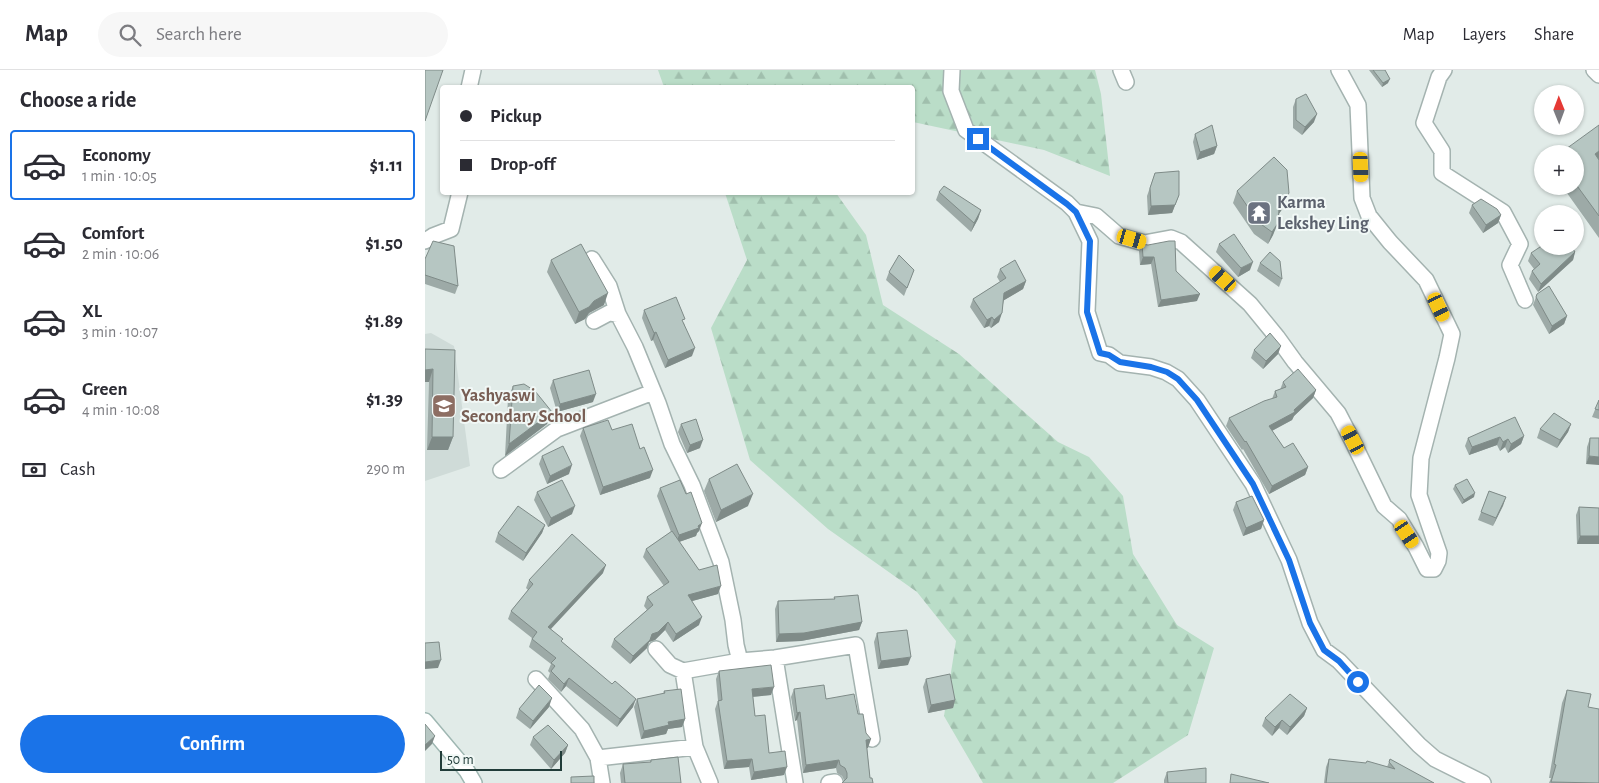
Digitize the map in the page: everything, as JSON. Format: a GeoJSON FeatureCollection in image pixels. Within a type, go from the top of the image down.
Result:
{"type":"FeatureCollection","features":[{"type":"Feature","properties":{"kind":"street"},"geometry":{"type":"LineString","coordinates":[[470,85],[473,70]]}},
{"type":"Feature","properties":{"kind":"street"},"geometry":{"type":"LineString","coordinates":[[952,70],[951,91],[966,130],[1076,212],[1090,241],[1087,312],[1100,353],[1109,355],[1120,362],[1161,370],[1178,379],[1197,400],[1253,484],[1289,560],[1310,623],[1324,650],[1339,661],[1419,746],[1435,759],[1483,783]]}},
{"type":"Feature","properties":{"kind":"street"},"geometry":{"type":"LineString","coordinates":[[1076,212],[1096,216],[1119,236],[1144,243],[1171,238],[1181,242],[1250,304],[1338,413],[1384,506],[1399,519],[1427,569],[1434,569],[1438,562],[1439,553],[1419,495],[1421,458],[1447,358],[1451,334],[1426,280],[1390,242],[1369,216],[1362,198],[1358,105],[1339,70]]}},
{"type":"Feature","properties":{"kind":"street"},"geometry":{"type":"LineString","coordinates":[[1443,70],[1424,122],[1442,151],[1442,173],[1503,212],[1520,244],[1510,265],[1525,300]]}},
{"type":"Feature","properties":{"kind":"street"},"geometry":{"type":"LineString","coordinates":[[1594,70],[1599,75]]}},
{"type":"Feature","properties":{"kind":"street"},"geometry":{"type":"LineString","coordinates":[[425,241],[451,230],[459,195]]}},
{"type":"Feature","properties":{"kind":"street"},"geometry":{"type":"LineString","coordinates":[[592,260],[609,286],[618,314],[635,347],[672,444],[693,485],[721,562],[740,661]]}},
{"type":"Feature","properties":{"kind":"street"},"geometry":{"type":"LineString","coordinates":[[594,321],[609,313],[618,314]]}},
{"type":"Feature","properties":{"kind":"street"},"geometry":{"type":"LineString","coordinates":[[501,470],[557,429],[653,392]]}},
{"type":"Feature","properties":{"kind":"street"},"geometry":{"type":"LineString","coordinates":[[656,649],[670,665],[683,671],[856,645],[872,739]]}},
{"type":"Feature","properties":{"kind":"street"},"geometry":{"type":"LineString","coordinates":[[775,658],[795,783]]}},
{"type":"Feature","properties":{"kind":"street"},"geometry":{"type":"LineString","coordinates":[[683,671],[695,747],[710,783]]}},
{"type":"Feature","properties":{"kind":"street"},"geometry":{"type":"LineString","coordinates":[[536,679],[582,729],[598,758],[602,783]]}},
{"type":"Feature","properties":{"kind":"street"},"geometry":{"type":"LineString","coordinates":[[425,721],[467,771],[474,783]]}},
{"type":"Feature","properties":{"kind":"street"},"geometry":{"type":"LineString","coordinates":[[598,758],[695,747]]}},
{"type":"Feature","properties":{"kind":"shaded area","name":"Yashyaswi Secondary School"},"geometry":{"type":"Polygon","coordinates":[[[431,333],[454,346],[470,466],[425,481],[425,334],[431,333]]]}},
{"type":"Feature","properties":{"kind":"green space"},"geometry":{"type":"Polygon","coordinates":[[[658,70],[1095,70],[1101,94],[1110,176],[1044,150],[915,122],[915,85],[663,85],[658,70]]]}},
{"type":"Feature","properties":{"kind":"green space"},"geometry":{"type":"Polygon","coordinates":[[[726,195],[837,195],[866,235],[883,305],[959,354],[1058,442],[1089,457],[1123,496],[1133,554],[1177,625],[1214,648],[1188,735],[1113,783],[983,783],[944,716],[956,641],[917,592],[828,529],[750,460],[711,328],[747,260],[726,195]]]}},
{"type":"Feature","properties":{"kind":"building"},"geometry":{"type":"Polygon","coordinates":[[[425,70],[443,70],[425,121],[425,70]]]}},
{"type":"Feature","properties":{"kind":"building"},"geometry":{"type":"Polygon","coordinates":[[[1373,70],[1385,70],[1390,79],[1383,83],[1373,70]]]}},
{"type":"Feature","properties":{"kind":"building"},"geometry":{"type":"Polygon","coordinates":[[[1306,94],[1317,114],[1305,127],[1296,120],[1296,99],[1306,94]]]}},
{"type":"Feature","properties":{"kind":"building"},"geometry":{"type":"Polygon","coordinates":[[[1212,125],[1217,146],[1200,152],[1195,134],[1212,125]]]}},
{"type":"Feature","properties":{"kind":"building"},"geometry":{"type":"Polygon","coordinates":[[[1599,125],[1599,151],[1595,154],[1599,160],[1599,216],[1584,195],[1584,145],[1571,145],[1599,125]]]}},
{"type":"Feature","properties":{"kind":"building","name":"Karma Lekshey Ling"},"geometry":{"type":"Polygon","coordinates":[[[1274,157],[1287,170],[1289,193],[1279,209],[1278,223],[1272,232],[1258,222],[1237,191],[1274,157]]]}},
{"type":"Feature","properties":{"kind":"building"},"geometry":{"type":"Polygon","coordinates":[[[1179,171],[1179,195],[1175,205],[1151,206],[1150,188],[1155,173],[1179,171]]]}},
{"type":"Feature","properties":{"kind":"building"},"geometry":{"type":"Polygon","coordinates":[[[944,186],[981,210],[974,223],[939,192],[944,186]]]}},
{"type":"Feature","properties":{"kind":"building"},"geometry":{"type":"Polygon","coordinates":[[[1481,199],[1497,209],[1501,215],[1486,225],[1472,205],[1481,199]]]}},
{"type":"Feature","properties":{"kind":"building"},"geometry":{"type":"Polygon","coordinates":[[[1234,234],[1253,262],[1241,268],[1219,244],[1234,234]]]}},
{"type":"Feature","properties":{"kind":"building"},"geometry":{"type":"Polygon","coordinates":[[[433,241],[454,246],[458,286],[425,275],[425,259],[433,241]]]}},
{"type":"Feature","properties":{"kind":"building"},"geometry":{"type":"Polygon","coordinates":[[[1175,241],[1176,271],[1200,294],[1161,300],[1154,257],[1143,257],[1142,244],[1148,245],[1175,241]]]}},
{"type":"Feature","properties":{"kind":"building"},"geometry":{"type":"Polygon","coordinates":[[[581,244],[608,293],[579,312],[551,260],[581,244]]]}},
{"type":"Feature","properties":{"kind":"building"},"geometry":{"type":"Polygon","coordinates":[[[1534,251],[1534,255],[1572,255],[1541,284],[1532,271],[1540,264],[1531,253],[1534,251]]]}},
{"type":"Feature","properties":{"kind":"building"},"geometry":{"type":"Polygon","coordinates":[[[1270,252],[1280,261],[1282,279],[1260,263],[1270,252]]]}},
{"type":"Feature","properties":{"kind":"building"},"geometry":{"type":"Polygon","coordinates":[[[899,255],[914,270],[907,288],[889,272],[899,255]]]}},
{"type":"Feature","properties":{"kind":"building"},"geometry":{"type":"Polygon","coordinates":[[[1015,260],[1026,281],[1004,293],[1002,313],[994,320],[992,317],[987,320],[973,299],[1006,278],[1000,269],[1015,260]]]}},
{"type":"Feature","properties":{"kind":"building"},"geometry":{"type":"Polygon","coordinates":[[[1549,286],[1567,316],[1552,326],[1536,297],[1537,294],[1549,286]]]}},
{"type":"Feature","properties":{"kind":"building"},"geometry":{"type":"Polygon","coordinates":[[[676,297],[685,319],[682,320],[695,348],[668,360],[644,310],[676,297]]]}},
{"type":"Feature","properties":{"kind":"building"},"geometry":{"type":"Polygon","coordinates":[[[1270,333],[1281,346],[1266,361],[1254,350],[1270,333]]]}},
{"type":"Feature","properties":{"kind":"building"},"geometry":{"type":"Polygon","coordinates":[[[425,349],[455,350],[453,437],[432,437],[433,369],[425,370],[425,349]]]}},
{"type":"Feature","properties":{"kind":"building"},"geometry":{"type":"Polygon","coordinates":[[[1298,369],[1316,390],[1294,410],[1295,412],[1269,426],[1284,448],[1293,443],[1308,467],[1272,486],[1246,441],[1229,418],[1264,401],[1277,397],[1275,391],[1286,387],[1283,382],[1298,369]]]}},
{"type":"Feature","properties":{"kind":"building"},"geometry":{"type":"Polygon","coordinates":[[[589,370],[596,394],[560,404],[553,380],[589,370]]]}},
{"type":"Feature","properties":{"kind":"building"},"geometry":{"type":"Polygon","coordinates":[[[524,384],[535,391],[552,412],[509,444],[513,386],[524,384]]]}},
{"type":"Feature","properties":{"kind":"building"},"geometry":{"type":"Polygon","coordinates":[[[1599,400],[1599,410],[1595,409],[1599,400]]]}},
{"type":"Feature","properties":{"kind":"building"},"geometry":{"type":"Polygon","coordinates":[[[1554,413],[1571,424],[1560,440],[1540,429],[1554,413]]]}},
{"type":"Feature","properties":{"kind":"building"},"geometry":{"type":"Polygon","coordinates":[[[1515,417],[1524,436],[1511,444],[1508,439],[1503,442],[1500,437],[1472,447],[1468,438],[1515,417]]]}},
{"type":"Feature","properties":{"kind":"building"},"geometry":{"type":"Polygon","coordinates":[[[696,419],[703,440],[690,445],[681,424],[696,419]]]}},
{"type":"Feature","properties":{"kind":"building"},"geometry":{"type":"Polygon","coordinates":[[[608,420],[612,430],[632,424],[640,449],[644,447],[653,470],[603,487],[583,428],[608,420]]]}},
{"type":"Feature","properties":{"kind":"building"},"geometry":{"type":"Polygon","coordinates":[[[1590,438],[1599,438],[1599,457],[1589,456],[1590,438]]]}},
{"type":"Feature","properties":{"kind":"building"},"geometry":{"type":"Polygon","coordinates":[[[563,446],[572,465],[550,476],[542,456],[563,446]]]}},
{"type":"Feature","properties":{"kind":"building"},"geometry":{"type":"Polygon","coordinates":[[[737,464],[753,494],[721,510],[709,479],[737,464]]]}},
{"type":"Feature","properties":{"kind":"building"},"geometry":{"type":"Polygon","coordinates":[[[1467,479],[1475,493],[1464,500],[1455,485],[1467,479]]]}},
{"type":"Feature","properties":{"kind":"building"},"geometry":{"type":"Polygon","coordinates":[[[562,480],[575,506],[551,518],[537,492],[562,480]]]}},
{"type":"Feature","properties":{"kind":"building"},"geometry":{"type":"Polygon","coordinates":[[[680,480],[686,494],[691,492],[702,523],[698,526],[699,528],[679,535],[660,488],[680,480]]]}},
{"type":"Feature","properties":{"kind":"building"},"geometry":{"type":"Polygon","coordinates":[[[1489,491],[1506,497],[1496,518],[1481,512],[1489,491]]]}},
{"type":"Feature","properties":{"kind":"building"},"geometry":{"type":"Polygon","coordinates":[[[1252,496],[1264,520],[1246,528],[1236,502],[1252,496]]]}},
{"type":"Feature","properties":{"kind":"building"},"geometry":{"type":"Polygon","coordinates":[[[518,506],[545,525],[526,553],[498,533],[518,506]]]}},
{"type":"Feature","properties":{"kind":"building"},"geometry":{"type":"Polygon","coordinates":[[[1579,507],[1599,508],[1599,536],[1580,536],[1579,507]]]}},
{"type":"Feature","properties":{"kind":"building"},"geometry":{"type":"Polygon","coordinates":[[[672,531],[699,570],[717,565],[721,586],[688,595],[702,617],[676,634],[668,622],[658,632],[652,634],[650,640],[633,656],[614,639],[653,605],[647,597],[669,582],[646,549],[672,531]]]}},
{"type":"Feature","properties":{"kind":"building"},"geometry":{"type":"Polygon","coordinates":[[[572,534],[606,565],[548,627],[563,639],[561,641],[612,684],[615,681],[636,699],[620,719],[569,678],[564,684],[551,671],[555,666],[551,663],[556,658],[532,639],[537,632],[511,611],[533,584],[529,580],[572,534]]]}},
{"type":"Feature","properties":{"kind":"building"},"geometry":{"type":"Polygon","coordinates":[[[858,595],[862,622],[804,633],[779,634],[778,601],[835,599],[834,597],[858,595]]]}},
{"type":"Feature","properties":{"kind":"building"},"geometry":{"type":"Polygon","coordinates":[[[907,630],[911,657],[881,661],[877,633],[907,630]]]}},
{"type":"Feature","properties":{"kind":"building"},"geometry":{"type":"Polygon","coordinates":[[[439,642],[441,660],[425,662],[425,643],[439,642]]]}},
{"type":"Feature","properties":{"kind":"building"},"geometry":{"type":"Polygon","coordinates":[[[771,665],[774,687],[752,689],[755,716],[765,715],[769,753],[785,751],[787,767],[754,772],[752,759],[727,761],[718,701],[722,700],[719,671],[771,665]]]}},
{"type":"Feature","properties":{"kind":"building"},"geometry":{"type":"Polygon","coordinates":[[[950,674],[955,700],[931,705],[926,679],[950,674]]]}},
{"type":"Feature","properties":{"kind":"building"},"geometry":{"type":"Polygon","coordinates":[[[539,685],[552,698],[533,721],[519,709],[539,685]]]}},
{"type":"Feature","properties":{"kind":"building"},"geometry":{"type":"Polygon","coordinates":[[[824,685],[826,699],[854,694],[858,714],[863,714],[866,733],[871,739],[866,740],[870,778],[872,778],[873,783],[842,783],[847,778],[847,773],[845,768],[840,765],[839,760],[806,765],[800,712],[797,713],[794,689],[824,685]]]}},
{"type":"Feature","properties":{"kind":"building"},"geometry":{"type":"Polygon","coordinates":[[[681,689],[685,719],[668,722],[669,725],[644,731],[637,699],[665,693],[664,691],[681,689]]]}},
{"type":"Feature","properties":{"kind":"building"},"geometry":{"type":"Polygon","coordinates":[[[1567,690],[1591,694],[1588,707],[1599,709],[1599,783],[1551,782],[1556,765],[1554,764],[1567,690]]]}},
{"type":"Feature","properties":{"kind":"building"},"geometry":{"type":"Polygon","coordinates":[[[1290,694],[1307,708],[1290,727],[1282,720],[1275,727],[1265,718],[1290,694]]]}},
{"type":"Feature","properties":{"kind":"building"},"geometry":{"type":"Polygon","coordinates":[[[425,724],[435,736],[425,745],[425,724]]]}},
{"type":"Feature","properties":{"kind":"building"},"geometry":{"type":"Polygon","coordinates":[[[548,725],[568,745],[554,760],[533,737],[548,725]]]}},
{"type":"Feature","properties":{"kind":"building"},"geometry":{"type":"Polygon","coordinates":[[[678,757],[681,783],[625,783],[623,764],[651,762],[651,760],[678,757]]]}},
{"type":"Feature","properties":{"kind":"building"},"geometry":{"type":"Polygon","coordinates":[[[1329,759],[1366,763],[1367,761],[1395,769],[1389,762],[1390,759],[1434,783],[1326,783],[1329,759]]]}},
{"type":"Feature","properties":{"kind":"building"},"geometry":{"type":"Polygon","coordinates":[[[1206,768],[1206,783],[1168,783],[1167,772],[1206,768]]]}},
{"type":"Feature","properties":{"kind":"building"},"geometry":{"type":"Polygon","coordinates":[[[1231,774],[1269,783],[1230,783],[1231,774]]]}},
{"type":"Feature","properties":{"kind":"building"},"geometry":{"type":"Polygon","coordinates":[[[594,776],[594,783],[571,783],[571,777],[594,776]]]}},
{"type":"Feature","properties":{"kind":"place","name":"Karma Lekshey Ling"},"geometry":{"type":"Point","coordinates":[1259,213]}},
{"type":"Feature","properties":{"kind":"place","name":"Yashyaswi Secondary School"},"geometry":{"type":"Point","coordinates":[444,406]}},
{"type":"Feature","properties":{"kind":"route"},"geometry":{"type":"LineString","coordinates":[[978,139],[1076,212],[1090,241],[1087,312],[1100,353],[1109,355],[1120,362],[1151,367],[1167,372],[1178,379],[1197,400],[1253,484],[1289,560],[1310,623],[1324,650],[1339,661],[1358,682]]}}]}
